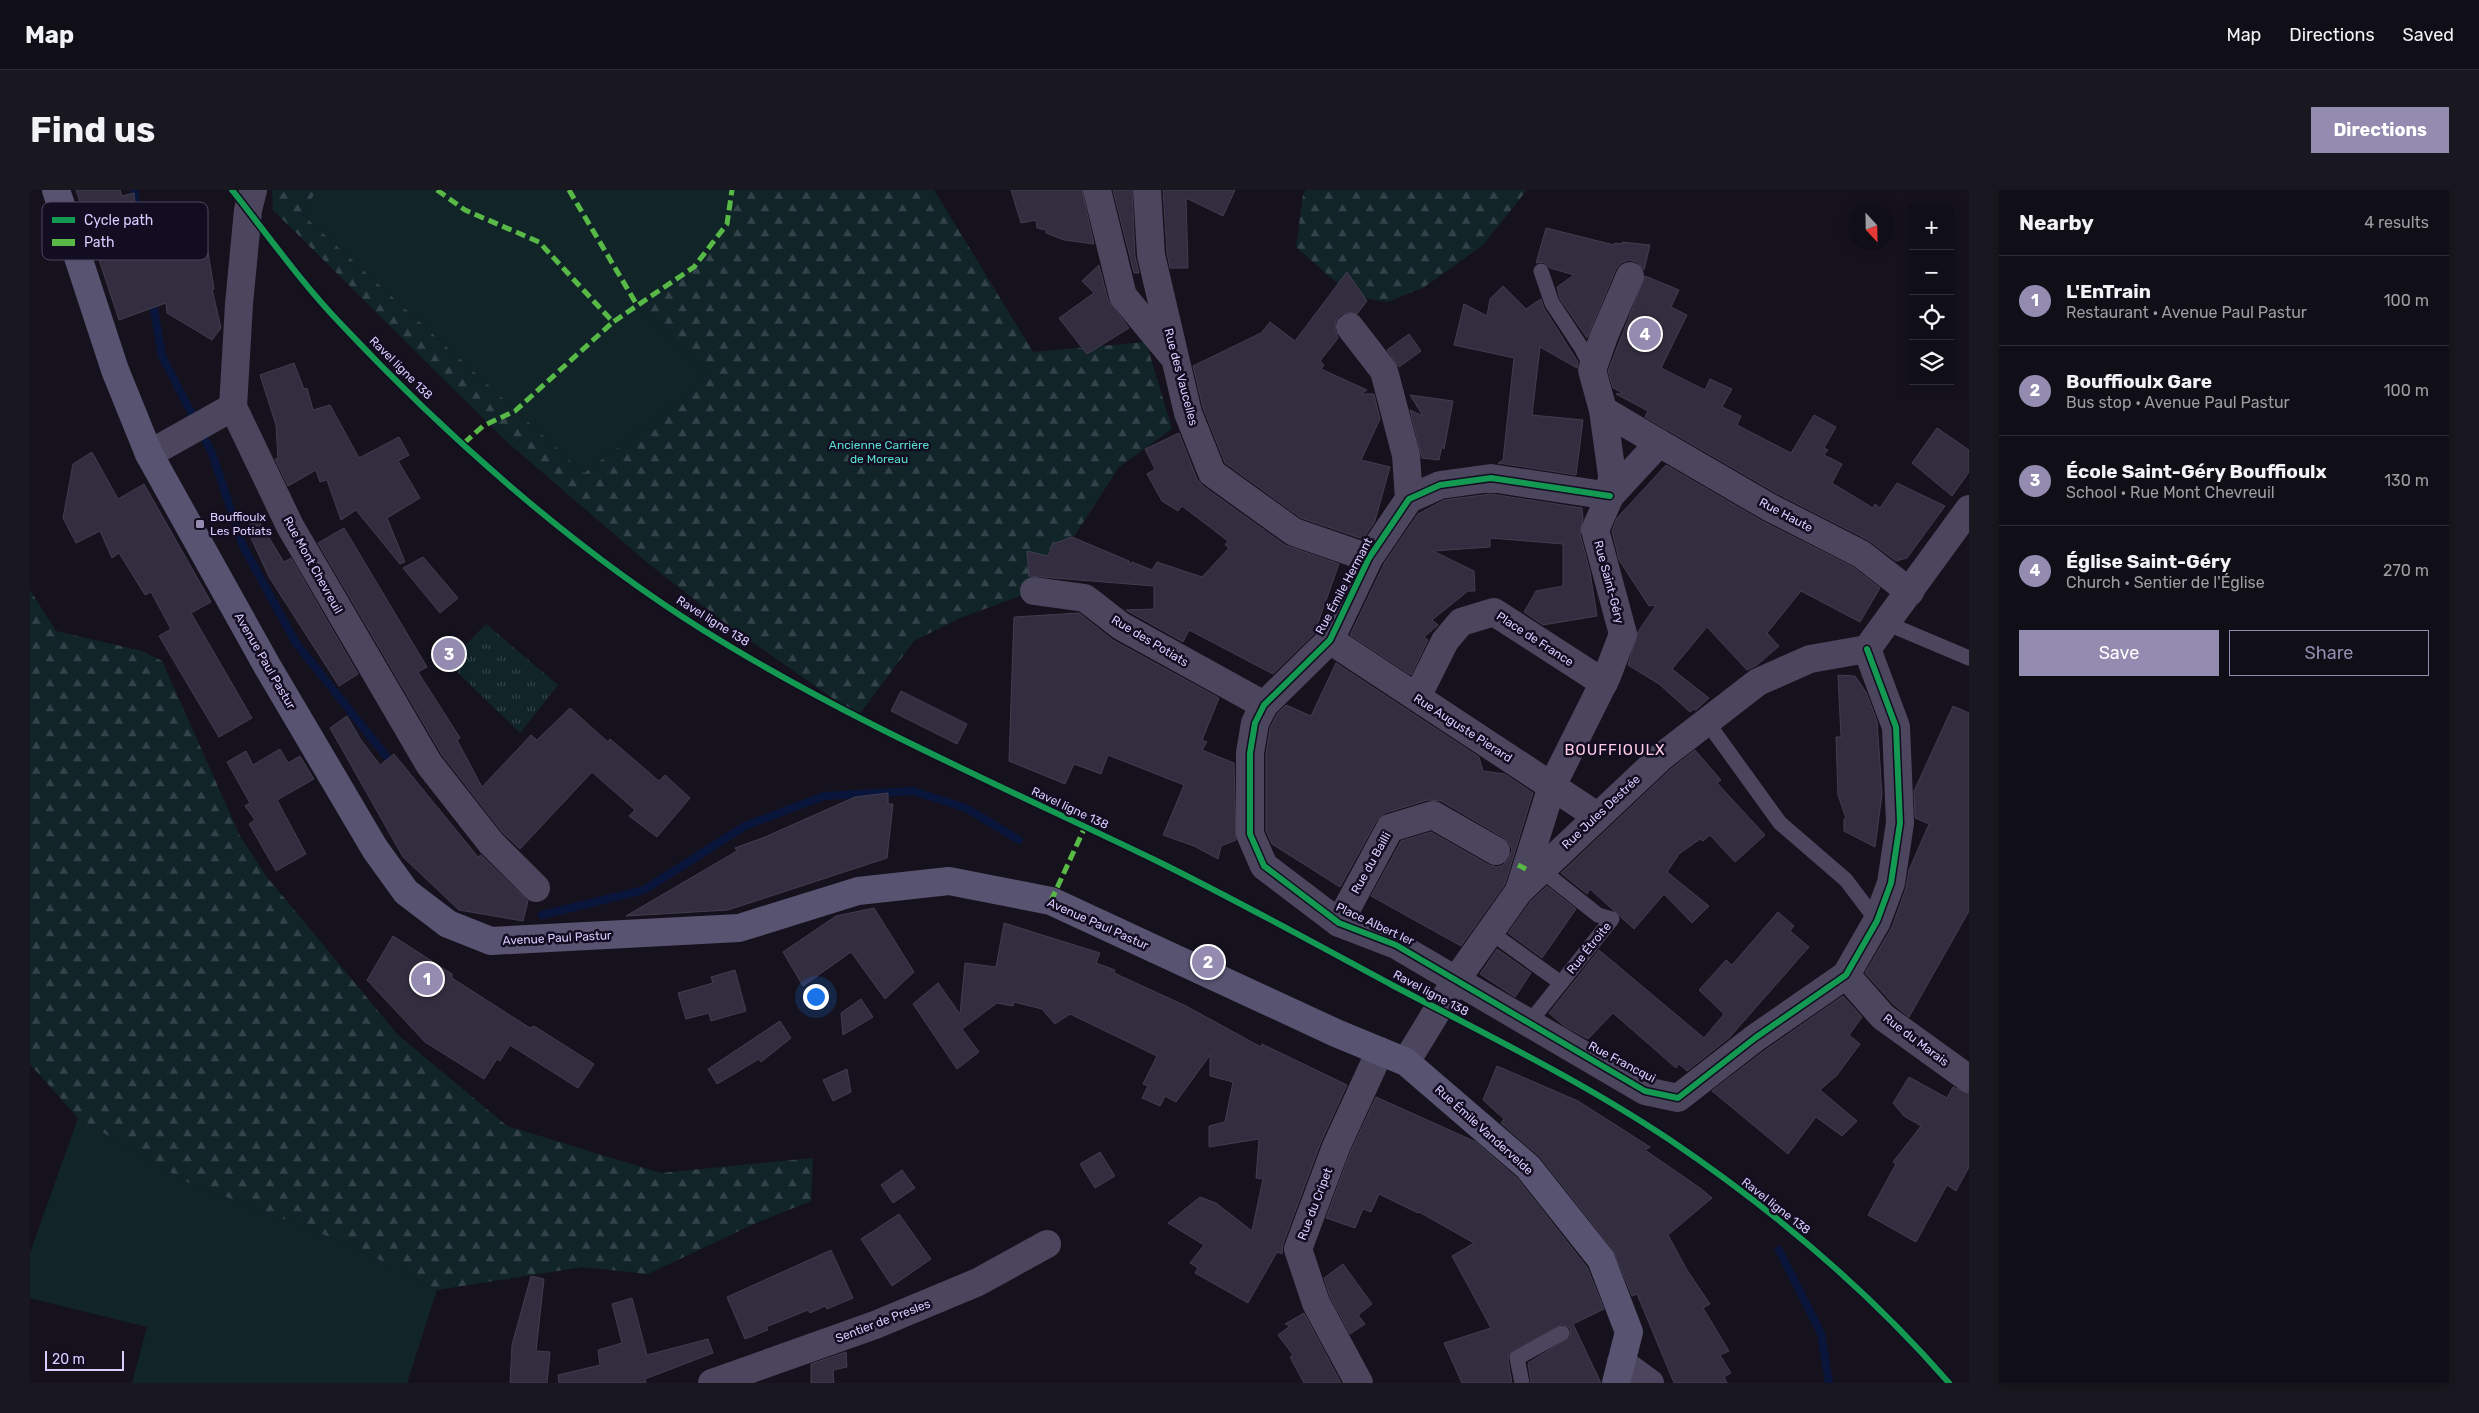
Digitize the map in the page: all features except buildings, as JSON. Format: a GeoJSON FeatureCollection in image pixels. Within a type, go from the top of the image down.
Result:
{"type":"FeatureCollection","features":[{"type":"Feature","properties":{"kind":"main road","name":"Avenue Paul Pastur"},"geometry":{"type":"LineString","coordinates":[[56,190],[60,202]]}},
{"type":"Feature","properties":{"kind":"main road","name":"Avenue Paul Pastur"},"geometry":{"type":"LineString","coordinates":[[79,260],[115,370],[149,454],[266,664],[375,849],[406,892],[448,924],[491,941],[739,928],[858,891],[949,881],[1051,901],[1336,1033],[1406,1062]]}},
{"type":"Feature","properties":{"kind":"main road","name":"Rue Émile Vandervelde"},"geometry":{"type":"LineString","coordinates":[[1406,1062],[1528,1167],[1601,1259],[1629,1332],[1618,1373]]}},
{"type":"Feature","properties":{"kind":"street","name":"Rue Mont Chevreuil"},"geometry":{"type":"LineString","coordinates":[[253,190],[248,210],[239,304],[224,412],[429,764],[491,843],[536,888]]}},
{"type":"Feature","properties":{"kind":"street"},"geometry":{"type":"LineString","coordinates":[[1096,190],[1123,296],[1176,360]]}},
{"type":"Feature","properties":{"kind":"street","name":"Rue des Vaucelles"},"geometry":{"type":"LineString","coordinates":[[1147,190],[1151,255],[1188,414],[1212,473],[1294,532],[1368,558]]}},
{"type":"Feature","properties":{"kind":"street"},"geometry":{"type":"LineString","coordinates":[[1610,496],[1610,452],[1603,410],[1592,370],[1604,336],[1630,276]]}},
{"type":"Feature","properties":{"kind":"street"},"geometry":{"type":"LineString","coordinates":[[1350,327],[1384,372],[1406,455],[1409,499],[1440,485],[1490,478],[1610,496]]}},
{"type":"Feature","properties":{"kind":"street","name":"Rue Haute"},"geometry":{"type":"LineString","coordinates":[[1603,410],[1769,508],[1861,554],[1910,592]]}},
{"type":"Feature","properties":{"kind":"street"},"geometry":{"type":"LineString","coordinates":[[149,454],[224,412]]}},
{"type":"Feature","properties":{"kind":"street"},"geometry":{"type":"LineString","coordinates":[[1610,496],[1659,443]]}},
{"type":"Feature","properties":{"kind":"street","name":"Rue Saint-Géry"},"geometry":{"type":"LineString","coordinates":[[1519,891],[1552,786],[1604,683],[1623,634],[1595,530],[1610,496]]}},
{"type":"Feature","properties":{"kind":"street","name":"Rue Émile Hermant"},"geometry":{"type":"LineString","coordinates":[[1264,866],[1250,834],[1250,753],[1255,723],[1264,705],[1330,640],[1368,558],[1409,499]]}},
{"type":"Feature","properties":{"kind":"street"},"geometry":{"type":"LineString","coordinates":[[1846,975],[1877,921],[1891,882],[1899,813],[1896,728],[1867,648],[1910,592],[1969,509]]}},
{"type":"Feature","properties":{"kind":"street","name":"Rue des Potiats"},"geometry":{"type":"LineString","coordinates":[[1034,591],[1085,598],[1121,626],[1264,705]]}},
{"type":"Feature","properties":{"kind":"street","name":"Place de France"},"geometry":{"type":"LineString","coordinates":[[1417,697],[1445,641],[1461,622],[1494,612],[1604,683]]}},
{"type":"Feature","properties":{"kind":"street","name":"Rue Auguste Pierard"},"geometry":{"type":"LineString","coordinates":[[1330,640],[1597,816]]}},
{"type":"Feature","properties":{"kind":"street","name":"Rue Jules Destrée"},"geometry":{"type":"LineString","coordinates":[[1406,1062],[1456,980],[1519,891],[1540,869],[1661,757],[1758,682],[1810,659],[1867,648]]}},
{"type":"Feature","properties":{"kind":"street","name":"Rue du Bailli"},"geometry":{"type":"LineString","coordinates":[[1338,922],[1390,828],[1433,815],[1496,851]]}},
{"type":"Feature","properties":{"kind":"street","name":"Place Albert Ier"},"geometry":{"type":"LineString","coordinates":[[1264,866],[1338,922],[1396,945],[1456,980]]}},
{"type":"Feature","properties":{"kind":"street","name":"Rue Francqui"},"geometry":{"type":"LineString","coordinates":[[1456,980],[1645,1091],[1678,1098],[1755,1038],[1846,975]]}},
{"type":"Feature","properties":{"kind":"street","name":"Rue du Marais"},"geometry":{"type":"LineString","coordinates":[[1846,975],[1883,1016],[1969,1079]]}},
{"type":"Feature","properties":{"kind":"street","name":"Rue du Cripet"},"geometry":{"type":"LineString","coordinates":[[1359,1383],[1316,1303],[1298,1249],[1336,1147],[1380,1051]]}},
{"type":"Feature","properties":{"kind":"street","name":"Sentier de Presles"},"geometry":{"type":"LineString","coordinates":[[712,1383],[875,1325],[978,1282],[1048,1244]]}},
{"type":"Feature","properties":{"kind":"street"},"geometry":{"type":"LineString","coordinates":[[1618,1373],[1650,1383]]}},
{"type":"Feature","properties":{"kind":"lane"},"geometry":{"type":"LineString","coordinates":[[1541,271],[1552,303],[1581,347],[1592,370]]}},
{"type":"Feature","properties":{"kind":"lane"},"geometry":{"type":"LineString","coordinates":[[1886,623],[1969,658]]}},
{"type":"Feature","properties":{"kind":"lane"},"geometry":{"type":"LineString","coordinates":[[1707,722],[1780,823],[1846,880],[1877,921]]}},
{"type":"Feature","properties":{"kind":"lane","name":"Rue Étroite"},"geometry":{"type":"LineString","coordinates":[[1529,1023],[1612,919],[1598,915],[1540,869]]}},
{"type":"Feature","properties":{"kind":"lane"},"geometry":{"type":"LineString","coordinates":[[1490,932],[1561,983]]}},
{"type":"Feature","properties":{"kind":"lane"},"geometry":{"type":"LineString","coordinates":[[1522,1383],[1517,1358],[1562,1333]]}},
{"type":"Feature","properties":{"kind":"green space","name":"Ancienne Carrière de Moreau"},"geometry":{"type":"Polygon","coordinates":[[[272,190],[317,190],[302,214],[584,473],[711,377],[637,305],[694,267],[727,224],[732,190],[934,190],[1033,352],[1146,342],[1172,429],[1119,467],[1073,538],[1052,545],[1034,591],[960,618],[914,641],[858,716],[728,625],[650,565],[506,441],[273,210],[272,190]]]}},
{"type":"Feature","properties":{"kind":"green space"},"geometry":{"type":"Polygon","coordinates":[[[317,190],[732,190],[727,224],[694,267],[637,305],[711,377],[584,473],[302,214],[317,190]]]}},
{"type":"Feature","properties":{"kind":"green space"},"geometry":{"type":"Polygon","coordinates":[[[1306,190],[1527,190],[1483,245],[1423,288],[1387,302],[1352,296],[1296,247],[1303,195],[1306,190]]]}},
{"type":"Feature","properties":{"kind":"green space"},"geometry":{"type":"Polygon","coordinates":[[[30,590],[56,631],[142,651],[162,661],[240,836],[266,876],[398,1035],[507,1126],[661,1173],[813,1158],[811,1201],[756,1223],[648,1274],[583,1267],[437,1290],[353,1246],[187,1182],[78,1118],[30,1064],[30,590]]]}},
{"type":"Feature","properties":{"kind":"green space"},"geometry":{"type":"Polygon","coordinates":[[[486,624],[558,685],[520,733],[448,663],[486,624]]]}},
{"type":"Feature","properties":{"kind":"green space"},"geometry":{"type":"Polygon","coordinates":[[[78,1118],[187,1182],[353,1246],[437,1290],[407,1383],[132,1383],[147,1327],[30,1298],[30,1253],[78,1118]]]}},
{"type":"Feature","properties":{"kind":"waterway"},"geometry":{"type":"LineString","coordinates":[[134,190],[136,202]]}},
{"type":"Feature","properties":{"kind":"waterway"},"geometry":{"type":"LineString","coordinates":[[152,298],[162,356],[212,453],[243,546],[296,643],[386,756]]}},
{"type":"Feature","properties":{"kind":"waterway"},"geometry":{"type":"LineString","coordinates":[[542,915],[644,890],[745,826],[824,796],[913,791],[966,808],[1019,840]]}},
{"type":"Feature","properties":{"kind":"waterway"},"geometry":{"type":"LineString","coordinates":[[1779,1250],[1821,1333],[1829,1383]]}},
{"type":"Feature","properties":{"kind":"marked path"},"geometry":{"type":"LineString","coordinates":[[437,190],[465,210],[539,242],[613,322],[694,267],[727,224],[732,190]]}},
{"type":"Feature","properties":{"kind":"marked path"},"geometry":{"type":"LineString","coordinates":[[569,190],[637,305]]}},
{"type":"Feature","properties":{"kind":"marked path"},"geometry":{"type":"LineString","coordinates":[[464,443],[483,426],[515,411],[613,322]]}},
{"type":"Feature","properties":{"kind":"marked path"},"geometry":{"type":"LineString","coordinates":[[1051,901],[1085,827]]}},
{"type":"Feature","properties":{"kind":"marked path"},"geometry":{"type":"LineString","coordinates":[[1518,865],[1526,869]]}},
{"type":"Feature","properties":{"kind":"cycle path","name":"Ravel ligne 138"},"geometry":{"type":"LineString","coordinates":[[232,190],[297,274],[325,306],[422,406],[511,487],[558,526],[654,598],[703,630],[813,694],[927,752],[1216,891],[1533,1059],[1637,1118],[1708,1166],[1817,1252],[1886,1316],[1949,1383]]}},
{"type":"Feature","properties":{"kind":"cycle path"},"geometry":{"type":"LineString","coordinates":[[1610,496],[1491,478],[1440,485],[1409,499],[1369,558],[1330,640],[1264,705],[1255,723],[1250,753],[1250,834],[1264,866],[1339,923],[1396,945],[1645,1091],[1678,1098],[1755,1038],[1846,975],[1877,921],[1891,883],[1900,823],[1896,727],[1867,649]]}},
{"type":"Feature","properties":{"kind":"place","name":"Église Saint-Géry"},"geometry":{"type":"Point","coordinates":[1645,334]}},
{"type":"Feature","properties":{"kind":"place","name":"Bouffioulx Les Potiats"},"geometry":{"type":"Point","coordinates":[200,524]}},
{"type":"Feature","properties":{"kind":"place","name":"École Saint-Géry Bouffioulx"},"geometry":{"type":"Point","coordinates":[449,654]}},
{"type":"Feature","properties":{"kind":"place","name":"Bouffioulx Gare"},"geometry":{"type":"Point","coordinates":[1208,962]}},
{"type":"Feature","properties":{"kind":"place","name":"L'EnTrain"},"geometry":{"type":"Point","coordinates":[427,979]}},
{"type":"Feature","properties":{"kind":"district","name":"BOUFFIOULX"},"geometry":{"type":"Point","coordinates":[1615,750]}}]}
